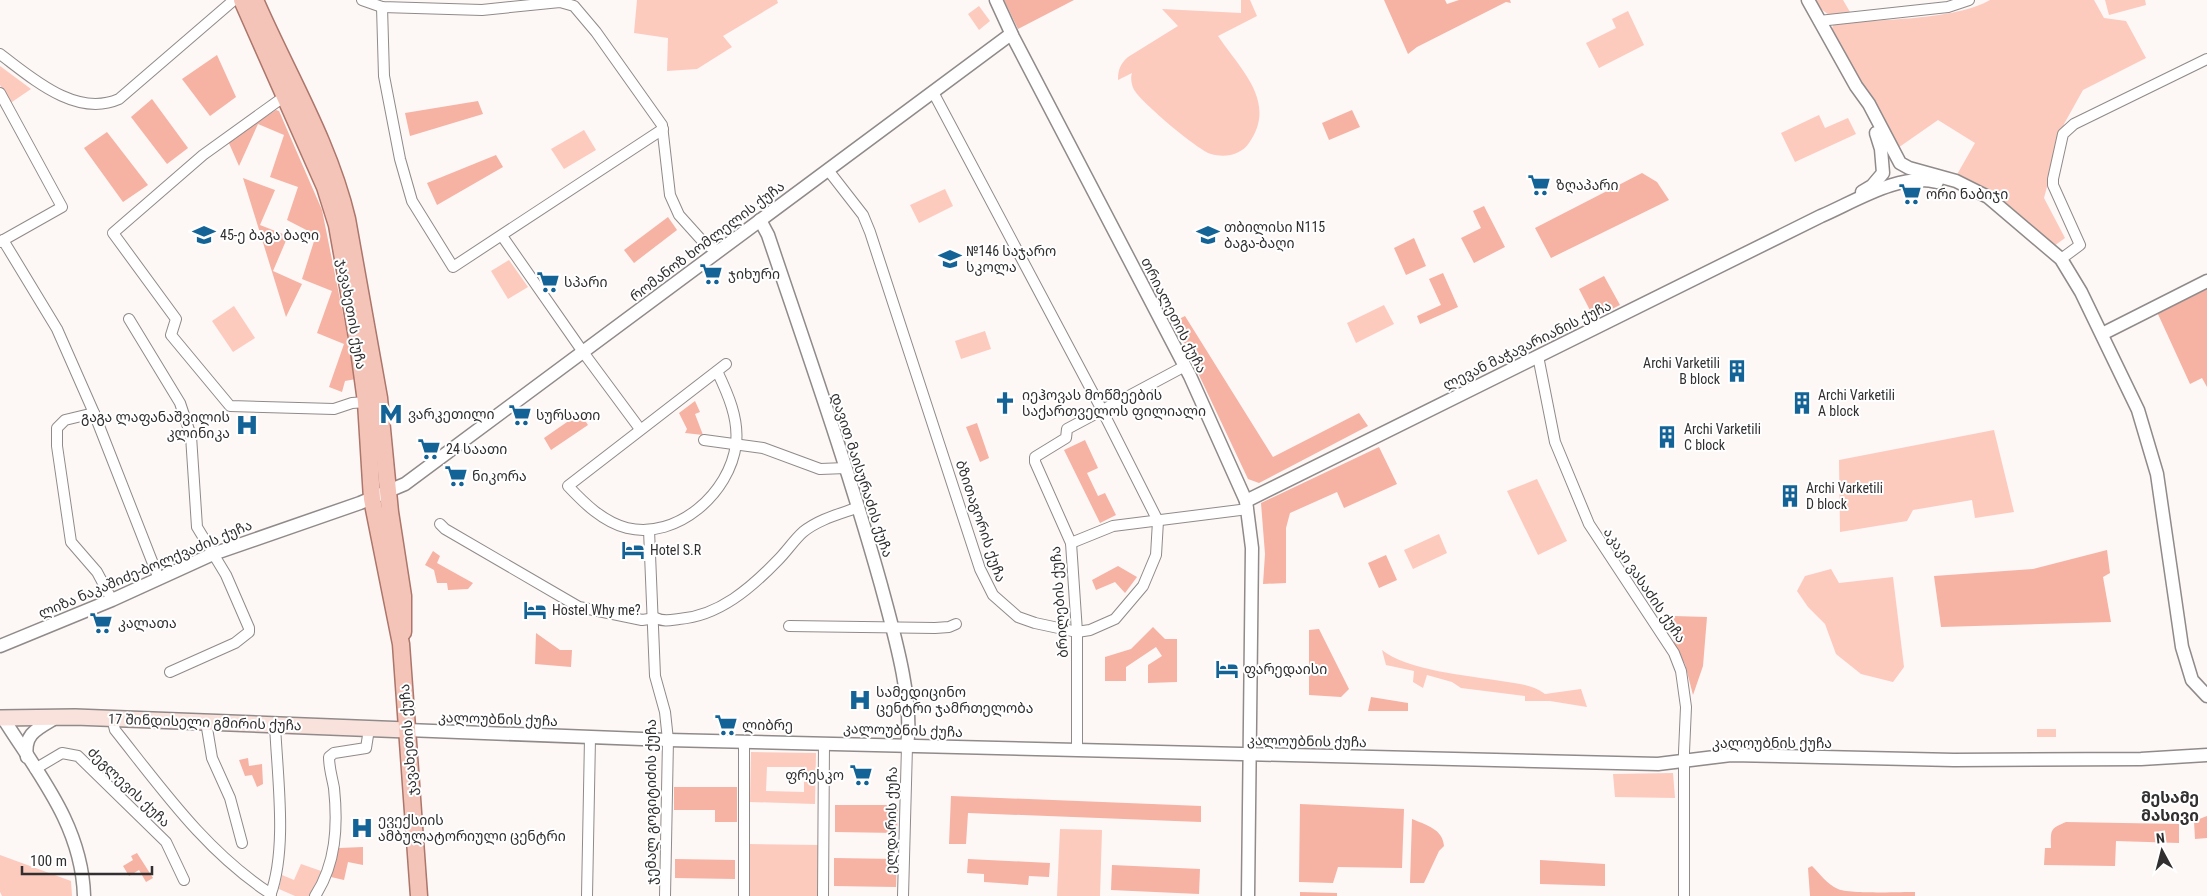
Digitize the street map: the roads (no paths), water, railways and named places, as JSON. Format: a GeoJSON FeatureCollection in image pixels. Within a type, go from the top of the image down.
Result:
{"type":"FeatureCollection","features":[{"type":"Feature","properties":{"kind":"main road","name":"ჯავახეთის ქუჩა"},"geometry":{"type":"LineString","coordinates":[[242,0],[325,187],[337,225],[358,343],[366,402],[372,499],[400,644],[419,896]]}},
{"type":"Feature","properties":{"kind":"main road","name":"ჯავახეთის ქუჩა"},"geometry":{"type":"LineString","coordinates":[[255,0],[321,144],[344,205],[371,345],[404,596],[405,624],[400,644]]}},
{"type":"Feature","properties":{"kind":"main road","name":"17 შინდისელი გმირის ქუჩა"},"geometry":{"type":"LineString","coordinates":[[1,716],[112,718],[407,730]]}},
{"type":"Feature","properties":{"kind":"street"},"geometry":{"type":"LineString","coordinates":[[0,54],[47,89],[68,98],[90,103],[108,104],[119,99],[234,0]]}},
{"type":"Feature","properties":{"kind":"street"},"geometry":{"type":"LineString","coordinates":[[362,0],[382,7],[482,10],[560,2],[574,6],[596,32],[660,122],[663,129],[672,204],[688,228],[706,245],[720,250]]}},
{"type":"Feature","properties":{"kind":"street"},"geometry":{"type":"LineString","coordinates":[[996,0],[1011,34]]}},
{"type":"Feature","properties":{"kind":"street"},"geometry":{"type":"LineString","coordinates":[[1808,0],[1856,86],[1869,104],[1901,165],[1904,173],[1897,183]]}},
{"type":"Feature","properties":{"kind":"street"},"geometry":{"type":"LineString","coordinates":[[1819,21],[1940,8],[1969,0]]}},
{"type":"Feature","properties":{"kind":"street"},"geometry":{"type":"LineString","coordinates":[[382,7],[384,76],[392,126],[412,201],[453,267],[663,129]]}},
{"type":"Feature","properties":{"kind":"street","name":"რომანოზ ხომლელის ქუჩა"},"geometry":{"type":"LineString","coordinates":[[389,493],[405,484],[1011,34]]}},
{"type":"Feature","properties":{"kind":"street","name":"თრიალეთის ქუჩა"},"geometry":{"type":"LineString","coordinates":[[1011,34],[1185,366],[1247,505],[1252,548],[1248,896]]}},
{"type":"Feature","properties":{"kind":"street"},"geometry":{"type":"LineString","coordinates":[[2061,259],[2080,245],[2053,179],[2063,134],[2074,124],[2207,59]]}},
{"type":"Feature","properties":{"kind":"street"},"geometry":{"type":"LineString","coordinates":[[1856,86],[1880,142],[1883,172],[1888,182],[1934,181],[1965,193],[2009,216]]}},
{"type":"Feature","properties":{"kind":"street","name":"ბზითაგორის ქუჩა"},"geometry":{"type":"LineString","coordinates":[[828,170],[863,214],[870,232],[980,569],[993,595],[1018,617],[1035,624],[1077,632],[1102,626],[1115,619],[1132,600],[1154,566],[1158,544],[1158,521],[1102,410],[933,92]]}},
{"type":"Feature","properties":{"kind":"street"},"geometry":{"type":"LineString","coordinates":[[0,93],[62,207],[2,241],[57,329],[94,413],[159,579]]}},
{"type":"Feature","properties":{"kind":"street"},"geometry":{"type":"LineString","coordinates":[[286,98],[271,106],[209,150],[113,233],[176,319],[171,335],[230,406],[334,409],[352,403],[366,402]]}},
{"type":"Feature","properties":{"kind":"street"},"geometry":{"type":"LineString","coordinates":[[1883,172],[1890,162],[1936,174],[1980,192],[2061,259],[2082,292],[2138,410],[2157,474],[2182,647],[2192,680],[2207,696]]}},
{"type":"Feature","properties":{"kind":"street","name":"ლევან მაჭავარიანის ქუჩა"},"geometry":{"type":"LineString","coordinates":[[1821,216],[1872,186],[1883,172]]}},
{"type":"Feature","properties":{"kind":"street","name":"ლევან მაჭავარიანის ქუჩა"},"geometry":{"type":"LineString","coordinates":[[1071,542],[1112,526],[1158,521],[1247,505],[1538,356],[1821,216],[1897,183]]}},
{"type":"Feature","properties":{"kind":"street","name":"დავით მაისურაძის ქუჩა"},"geometry":{"type":"LineString","coordinates":[[760,220],[768,235],[859,507],[892,628],[906,698],[907,746]]}},
{"type":"Feature","properties":{"kind":"street"},"geometry":{"type":"LineString","coordinates":[[502,236],[583,352],[640,428]]}},
{"type":"Feature","properties":{"kind":"street"},"geometry":{"type":"LineString","coordinates":[[2102,334],[2207,280]]}},
{"type":"Feature","properties":{"kind":"street"},"geometry":{"type":"LineString","coordinates":[[129,319],[180,403],[191,436],[197,526],[226,575],[249,632],[235,643],[170,672]]}},
{"type":"Feature","properties":{"kind":"street","name":"აკაკი ვასაძის ქუჩა"},"geometry":{"type":"LineString","coordinates":[[1538,356],[1555,442],[1588,524],[1668,643],[1681,671],[1686,708],[1684,896]]}},
{"type":"Feature","properties":{"kind":"street"},"geometry":{"type":"LineString","coordinates":[[716,372],[730,401],[736,444],[730,466],[710,498],[695,512],[678,522],[649,530],[626,528],[609,520],[581,500],[568,486],[640,428],[726,364]]}},
{"type":"Feature","properties":{"kind":"street","name":"ბრილების ქუჩა"},"geometry":{"type":"LineString","coordinates":[[1077,750],[1077,632],[1071,542],[1035,462],[1036,457],[1066,438],[1068,429],[1185,366]]}},
{"type":"Feature","properties":{"kind":"street"},"geometry":{"type":"LineString","coordinates":[[94,413],[65,420],[57,428],[57,446],[71,542],[98,572],[112,600]]}},
{"type":"Feature","properties":{"kind":"street"},"geometry":{"type":"LineString","coordinates":[[704,440],[763,448],[820,469],[846,468]]}},
{"type":"Feature","properties":{"kind":"street","name":"ლიზა ნაკაშიძე-ბოლქვაძის ქუჩა"},"geometry":{"type":"LineString","coordinates":[[0,646],[112,600],[213,554],[389,493]]}},
{"type":"Feature","properties":{"kind":"street"},"geometry":{"type":"LineString","coordinates":[[651,618],[642,620],[580,608],[445,529],[440,524],[448,526],[580,604],[644,616],[660,620],[686,618],[704,613],[734,600],[778,560],[802,532],[816,523],[859,507]]}},
{"type":"Feature","properties":{"kind":"street","name":"ჯემალ გოგიტიძის ქუჩა"},"geometry":{"type":"LineString","coordinates":[[649,530],[651,618],[655,676],[665,712],[668,740],[665,896]]}},
{"type":"Feature","properties":{"kind":"street"},"geometry":{"type":"LineString","coordinates":[[789,626],[942,628],[956,624]]}},
{"type":"Feature","properties":{"kind":"street"},"geometry":{"type":"LineString","coordinates":[[1,716],[69,824],[80,856],[84,896]]}},
{"type":"Feature","properties":{"kind":"street"},"geometry":{"type":"LineString","coordinates":[[27,756],[25,745],[31,734],[57,717]]}},
{"type":"Feature","properties":{"kind":"street"},"geometry":{"type":"LineString","coordinates":[[112,718],[115,730],[181,814],[225,859],[270,895],[277,879],[280,856],[275,724]]}},
{"type":"Feature","properties":{"kind":"street"},"geometry":{"type":"LineString","coordinates":[[206,722],[212,758],[230,798],[242,843]]}},
{"type":"Feature","properties":{"kind":"street"},"geometry":{"type":"LineString","coordinates":[[315,896],[327,878],[333,856],[335,820],[329,757],[334,753],[366,748],[369,729]]}},
{"type":"Feature","properties":{"kind":"street","name":"კალოუბნის ქუჩა"},"geometry":{"type":"LineString","coordinates":[[407,730],[590,738],[1658,764],[1731,755],[1962,760],[2141,759],[2207,755]]}},
{"type":"Feature","properties":{"kind":"street"},"geometry":{"type":"LineString","coordinates":[[587,896],[590,738]]}},
{"type":"Feature","properties":{"kind":"street"},"geometry":{"type":"LineString","coordinates":[[744,742],[744,896]]}},
{"type":"Feature","properties":{"kind":"street"},"geometry":{"type":"LineString","coordinates":[[824,743],[824,896]]}},
{"type":"Feature","properties":{"kind":"street","name":"ელდარის ქუჩა"},"geometry":{"type":"LineString","coordinates":[[903,896],[907,746]]}},
{"type":"Feature","properties":{"kind":"street","name":"ძეგლევის ქუჩა"},"geometry":{"type":"LineString","coordinates":[[35,769],[62,753],[78,756],[166,842],[184,880]]}},
{"type":"Feature","properties":{"kind":"place","name":"ზღაპარი"},"geometry":{"type":"Point","coordinates":[1539,185]}},
{"type":"Feature","properties":{"kind":"place","name":"ორი ნაბიჯი"},"geometry":{"type":"Point","coordinates":[1910,194]}},
{"type":"Feature","properties":{"kind":"place","name":"45-ე ბაგა ბაღი"},"geometry":{"type":"Point","coordinates":[204,235]}},
{"type":"Feature","properties":{"kind":"place","name":"თბილისი N115 ბაგა-ბაღი"},"geometry":{"type":"Point","coordinates":[1208,235]}},
{"type":"Feature","properties":{"kind":"place","name":"№146 საჯარო სკოლა"},"geometry":{"type":"Point","coordinates":[950,259]}},
{"type":"Feature","properties":{"kind":"place","name":"ჯიხური"},"geometry":{"type":"Point","coordinates":[711,274]}},
{"type":"Feature","properties":{"kind":"place","name":"სპარი"},"geometry":{"type":"Point","coordinates":[548,282]}},
{"type":"Feature","properties":{"kind":"place","name":"Archi Varketili B block"},"geometry":{"type":"Point","coordinates":[1737,371]}},
{"type":"Feature","properties":{"kind":"place","name":"იეჰოვას მოწმეების საქართველოს ფილიალი"},"geometry":{"type":"Point","coordinates":[1005,403]}},
{"type":"Feature","properties":{"kind":"place","name":"Archi Varketili A block"},"geometry":{"type":"Point","coordinates":[1802,403]}},
{"type":"Feature","properties":{"kind":"place","name":"ვარკეთილი"},"geometry":{"type":"Point","coordinates":[391,414]}},
{"type":"Feature","properties":{"kind":"place","name":"სურსათი"},"geometry":{"type":"Point","coordinates":[520,415]}},
{"type":"Feature","properties":{"kind":"place","name":"გაგა ლაფანაშვილის კლინიკა"},"geometry":{"type":"Point","coordinates":[247,425]}},
{"type":"Feature","properties":{"kind":"place","name":"Archi Varketili C block"},"geometry":{"type":"Point","coordinates":[1667,437]}},
{"type":"Feature","properties":{"kind":"place","name":"24 საათი"},"geometry":{"type":"Point","coordinates":[429,449]}},
{"type":"Feature","properties":{"kind":"place","name":"ნიკორა"},"geometry":{"type":"Point","coordinates":[456,476]}},
{"type":"Feature","properties":{"kind":"place","name":"Archi Varketili D block"},"geometry":{"type":"Point","coordinates":[1790,496]}},
{"type":"Feature","properties":{"kind":"place","name":"Hotel S.R"},"geometry":{"type":"Point","coordinates":[633,550]}},
{"type":"Feature","properties":{"kind":"place","name":"Hostel Why me?"},"geometry":{"type":"Point","coordinates":[535,610]}},
{"type":"Feature","properties":{"kind":"place","name":"კალათა"},"geometry":{"type":"Point","coordinates":[101,623]}},
{"type":"Feature","properties":{"kind":"place","name":"ფარედაისი"},"geometry":{"type":"Point","coordinates":[1227,669]}},
{"type":"Feature","properties":{"kind":"place","name":"სამედიცინო ცენტრი ჯამრთელობა"},"geometry":{"type":"Point","coordinates":[860,700]}},
{"type":"Feature","properties":{"kind":"place","name":"ლიბრე"},"geometry":{"type":"Point","coordinates":[726,725]}},
{"type":"Feature","properties":{"kind":"place","name":"ფრესკო"},"geometry":{"type":"Point","coordinates":[861,775]}},
{"type":"Feature","properties":{"kind":"place","name":"ევექსიის ამბულატორიული ცენტრი"},"geometry":{"type":"Point","coordinates":[362,828]}},
{"type":"Feature","properties":{"kind":"district","name":"მესამე მასივი"},"geometry":{"type":"Point","coordinates":[2170,806]}}]}
